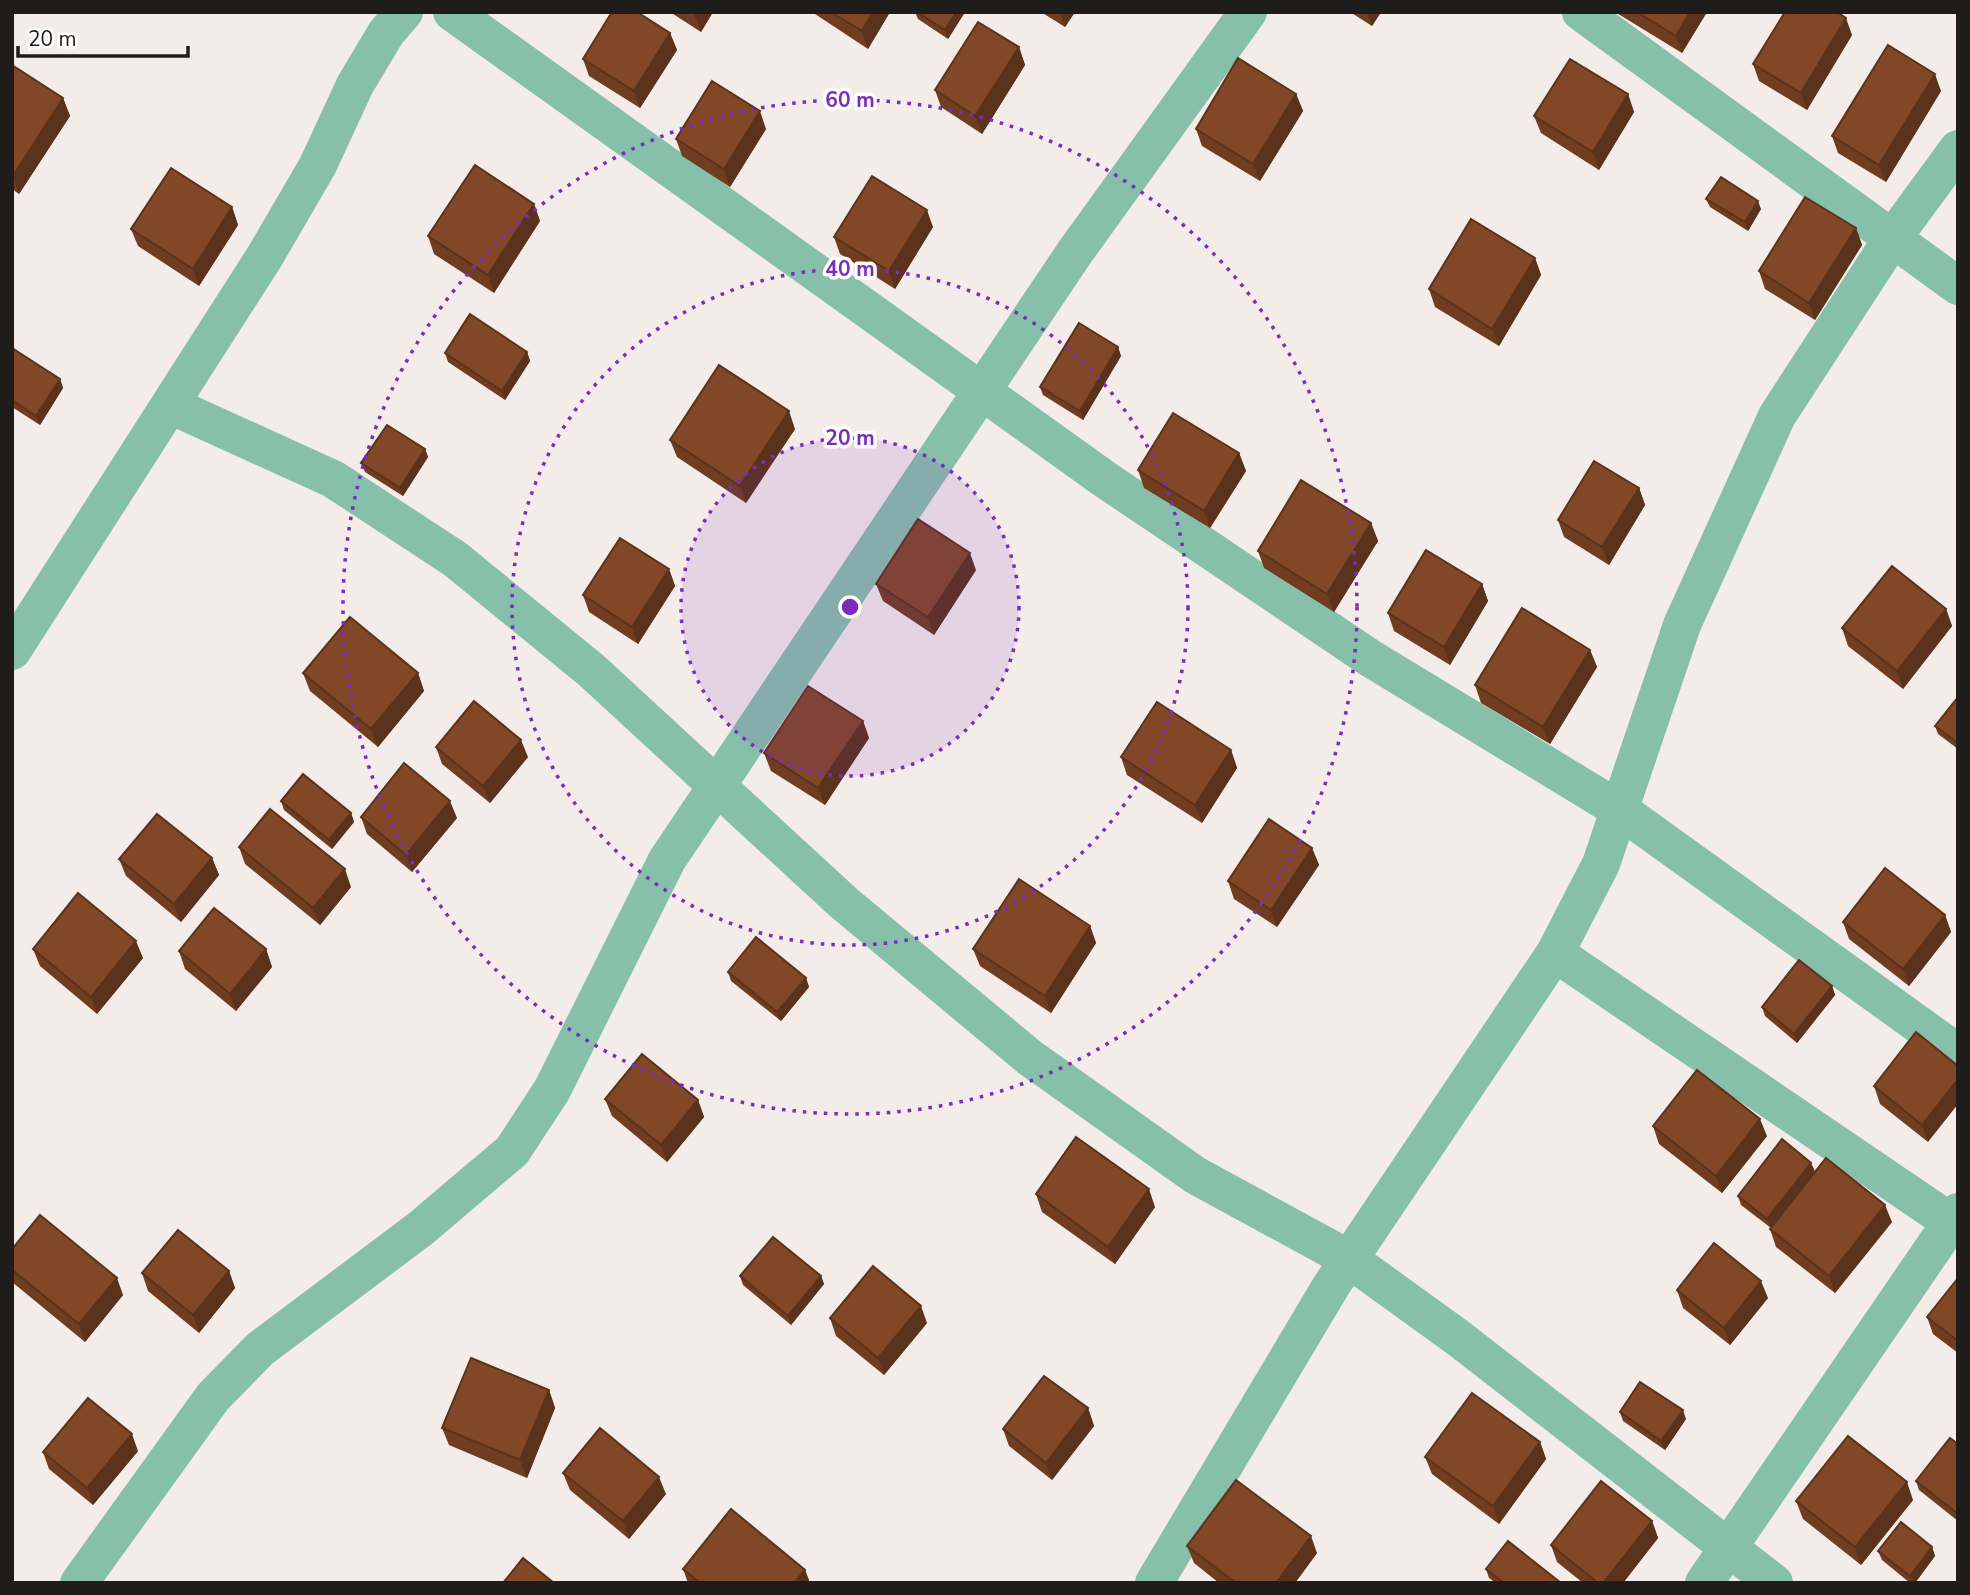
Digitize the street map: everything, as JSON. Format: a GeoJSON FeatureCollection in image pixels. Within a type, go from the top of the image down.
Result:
{"type":"FeatureCollection","features":[{"type":"Feature","properties":{"kind":"street"},"geometry":{"type":"LineString","coordinates":[[12,651],[265,256],[318,165],[355,85],[386,33],[404,12]]}},
{"type":"Feature","properties":{"kind":"street"},"geometry":{"type":"LineString","coordinates":[[452,12],[1103,478],[1370,658],[1620,810],[1958,1053]]}},
{"type":"Feature","properties":{"kind":"street"},"geometry":{"type":"LineString","coordinates":[[79,1583],[213,1397],[260,1349],[420,1229],[512,1151],[552,1090],[667,860],[1075,252],[1248,12]]}},
{"type":"Feature","properties":{"kind":"street"},"geometry":{"type":"LineString","coordinates":[[1581,12],[1958,286]]}},
{"type":"Feature","properties":{"kind":"street"},"geometry":{"type":"LineString","coordinates":[[1162,1579],[1349,1259],[1555,953],[1601,864],[1682,625],[1777,416],[1892,239],[1958,149]]}},
{"type":"Feature","properties":{"kind":"street"},"geometry":{"type":"LineString","coordinates":[[170,405],[333,478],[455,559],[591,670],[844,903],[1029,1057],[1195,1175],[1349,1259],[1457,1337],[1774,1583]]}},
{"type":"Feature","properties":{"kind":"street"},"geometry":{"type":"LineString","coordinates":[[1555,953],[1956,1220],[1704,1583]]}},
{"type":"Feature","properties":{"kind":"building"},"geometry":{"type":"Polygon","coordinates":[[[612,12],[637,12],[670,33],[634,91],[583,59],[612,12]]]}},
{"type":"Feature","properties":{"kind":"building"},"geometry":{"type":"Polygon","coordinates":[[[831,12],[873,12],[862,31],[831,12]]]}},
{"type":"Feature","properties":{"kind":"building"},"geometry":{"type":"Polygon","coordinates":[[[917,12],[956,12],[945,30],[917,12]]]}},
{"type":"Feature","properties":{"kind":"building"},"geometry":{"type":"Polygon","coordinates":[[[1637,12],[1690,12],[1676,36],[1637,12]]]}},
{"type":"Feature","properties":{"kind":"building"},"geometry":{"type":"Polygon","coordinates":[[[1785,12],[1837,12],[1846,18],[1801,93],[1753,64],[1785,12]]]}},
{"type":"Feature","properties":{"kind":"building"},"geometry":{"type":"Polygon","coordinates":[[[978,22],[1019,47],[975,116],[935,90],[978,22]]]}},
{"type":"Feature","properties":{"kind":"building"},"geometry":{"type":"Polygon","coordinates":[[[1888,45],[1935,74],[1879,165],[1832,136],[1888,45]]]}},
{"type":"Feature","properties":{"kind":"building"},"geometry":{"type":"Polygon","coordinates":[[[1238,58],[1296,94],[1253,164],[1196,129],[1238,58]]]}},
{"type":"Feature","properties":{"kind":"building"},"geometry":{"type":"Polygon","coordinates":[[[1570,59],[1628,94],[1593,152],[1534,116],[1570,59]]]}},
{"type":"Feature","properties":{"kind":"building"},"geometry":{"type":"Polygon","coordinates":[[[12,65],[63,98],[13,176],[12,176],[12,65]]]}},
{"type":"Feature","properties":{"kind":"building"},"geometry":{"type":"Polygon","coordinates":[[[712,81],[760,111],[724,169],[676,139],[712,81]]]}},
{"type":"Feature","properties":{"kind":"building"},"geometry":{"type":"Polygon","coordinates":[[[475,165],[534,204],[488,275],[428,236],[475,165]]]}},
{"type":"Feature","properties":{"kind":"building"},"geometry":{"type":"Polygon","coordinates":[[[171,168],[232,207],[193,269],[131,229],[171,168]]]}},
{"type":"Feature","properties":{"kind":"building"},"geometry":{"type":"Polygon","coordinates":[[[872,176],[927,210],[889,271],[834,237],[872,176]]]}},
{"type":"Feature","properties":{"kind":"building"},"geometry":{"type":"Polygon","coordinates":[[[1721,177],[1758,201],[1745,222],[1706,199],[1721,177]]]}},
{"type":"Feature","properties":{"kind":"building"},"geometry":{"type":"Polygon","coordinates":[[[1805,197],[1856,228],[1809,303],[1759,271],[1805,197]]]}},
{"type":"Feature","properties":{"kind":"building"},"geometry":{"type":"Polygon","coordinates":[[[1471,219],[1535,258],[1492,329],[1429,289],[1471,219]]]}},
{"type":"Feature","properties":{"kind":"building"},"geometry":{"type":"Polygon","coordinates":[[[470,314],[527,352],[502,391],[445,353],[470,314]]]}},
{"type":"Feature","properties":{"kind":"building"},"geometry":{"type":"Polygon","coordinates":[[[1079,323],[1118,347],[1080,411],[1040,387],[1079,323]]]}},
{"type":"Feature","properties":{"kind":"building"},"geometry":{"type":"Polygon","coordinates":[[[12,348],[60,379],[36,416],[12,400],[12,348]]]}},
{"type":"Feature","properties":{"kind":"building"},"geometry":{"type":"Polygon","coordinates":[[[719,365],[789,411],[740,486],[670,440],[719,365]]]}},
{"type":"Feature","properties":{"kind":"building"},"geometry":{"type":"Polygon","coordinates":[[[1173,413],[1239,453],[1204,511],[1138,470],[1173,413]]]}},
{"type":"Feature","properties":{"kind":"building"},"geometry":{"type":"Polygon","coordinates":[[[387,425],[425,449],[400,488],[361,463],[387,425]]]}},
{"type":"Feature","properties":{"kind":"building"},"geometry":{"type":"Polygon","coordinates":[[[1594,461],[1639,488],[1602,547],[1558,520],[1594,461]]]}},
{"type":"Feature","properties":{"kind":"building"},"geometry":{"type":"Polygon","coordinates":[[[1301,480],[1371,523],[1327,594],[1258,551],[1301,480]]]}},
{"type":"Feature","properties":{"kind":"building"},"geometry":{"type":"Polygon","coordinates":[[[918,519],[970,553],[928,617],[876,584],[918,519]]]}},
{"type":"Feature","properties":{"kind":"building"},"geometry":{"type":"Polygon","coordinates":[[[620,538],[669,569],[632,627],[583,595],[620,538]]]}},
{"type":"Feature","properties":{"kind":"building"},"geometry":{"type":"Polygon","coordinates":[[[1426,550],[1482,584],[1444,647],[1388,613],[1426,550]]]}},
{"type":"Feature","properties":{"kind":"building"},"geometry":{"type":"Polygon","coordinates":[[[1892,566],[1946,609],[1897,671],[1842,628],[1892,566]]]}},
{"type":"Feature","properties":{"kind":"building"},"geometry":{"type":"Polygon","coordinates":[[[1522,608],[1590,650],[1543,727],[1475,685],[1522,608]]]}},
{"type":"Feature","properties":{"kind":"building"},"geometry":{"type":"Polygon","coordinates":[[[350,617],[418,673],[371,729],[303,673],[350,617]]]}},
{"type":"Feature","properties":{"kind":"building"},"geometry":{"type":"Polygon","coordinates":[[[808,686],[863,721],[818,788],[764,753],[808,686]]]}},
{"type":"Feature","properties":{"kind":"building"},"geometry":{"type":"Polygon","coordinates":[[[1958,697],[1958,743],[1935,726],[1958,697]]]}},
{"type":"Feature","properties":{"kind":"building"},"geometry":{"type":"Polygon","coordinates":[[[474,701],[521,740],[483,786],[436,747],[474,701]]]}},
{"type":"Feature","properties":{"kind":"building"},"geometry":{"type":"Polygon","coordinates":[[[1157,702],[1231,750],[1195,805],[1121,757],[1157,702]]]}},
{"type":"Feature","properties":{"kind":"building"},"geometry":{"type":"Polygon","coordinates":[[[404,763],[450,801],[406,855],[361,817],[404,763]]]}},
{"type":"Feature","properties":{"kind":"building"},"geometry":{"type":"Polygon","coordinates":[[[303,774],[351,813],[329,840],[281,801],[303,774]]]}},
{"type":"Feature","properties":{"kind":"building"},"geometry":{"type":"Polygon","coordinates":[[[270,809],[345,869],[313,908],[239,847],[270,809]]]}},
{"type":"Feature","properties":{"kind":"building"},"geometry":{"type":"Polygon","coordinates":[[[157,814],[212,858],[174,904],[119,859],[157,814]]]}},
{"type":"Feature","properties":{"kind":"building"},"geometry":{"type":"Polygon","coordinates":[[[1269,819],[1312,848],[1271,910],[1228,881],[1269,819]]]}},
{"type":"Feature","properties":{"kind":"building"},"geometry":{"type":"Polygon","coordinates":[[[1885,868],[1945,915],[1903,969],[1843,922],[1885,868]]]}},
{"type":"Feature","properties":{"kind":"building"},"geometry":{"type":"Polygon","coordinates":[[[1019,879],[1090,926],[1045,996],[973,949],[1019,879]]]}},
{"type":"Feature","properties":{"kind":"building"},"geometry":{"type":"Polygon","coordinates":[[[78,893],[136,941],[91,997],[33,949],[78,893]]]}},
{"type":"Feature","properties":{"kind":"building"},"geometry":{"type":"Polygon","coordinates":[[[214,908],[266,949],[230,994],[179,951],[214,908]]]}},
{"type":"Feature","properties":{"kind":"building"},"geometry":{"type":"Polygon","coordinates":[[[756,937],[806,978],[777,1012],[728,972],[756,937]]]}},
{"type":"Feature","properties":{"kind":"building"},"geometry":{"type":"Polygon","coordinates":[[[1799,960],[1832,986],[1794,1034],[1762,1007],[1799,960]]]}},
{"type":"Feature","properties":{"kind":"building"},"geometry":{"type":"Polygon","coordinates":[[[1916,1032],[1958,1066],[1958,1079],[1922,1125],[1874,1086],[1916,1032]]]}},
{"type":"Feature","properties":{"kind":"building"},"geometry":{"type":"Polygon","coordinates":[[[642,1054],[698,1100],[661,1145],[605,1099],[642,1054]]]}},
{"type":"Feature","properties":{"kind":"building"},"geometry":{"type":"Polygon","coordinates":[[[1697,1070],[1760,1119],[1716,1176],[1653,1126],[1697,1070]]]}},
{"type":"Feature","properties":{"kind":"building"},"geometry":{"type":"Polygon","coordinates":[[[1076,1137],[1149,1189],[1108,1247],[1036,1194],[1076,1137]]]}},
{"type":"Feature","properties":{"kind":"building"},"geometry":{"type":"Polygon","coordinates":[[[1782,1139],[1811,1163],[1767,1219],[1738,1196],[1782,1139]]]}},
{"type":"Feature","properties":{"kind":"building"},"geometry":{"type":"Polygon","coordinates":[[[1826,1158],[1885,1205],[1829,1276],[1770,1229],[1826,1158]]]}},
{"type":"Feature","properties":{"kind":"building"},"geometry":{"type":"Polygon","coordinates":[[[40,1215],[117,1278],[79,1324],[12,1270],[12,1249],[40,1215]]]}},
{"type":"Feature","properties":{"kind":"building"},"geometry":{"type":"Polygon","coordinates":[[[178,1230],[229,1271],[193,1315],[142,1273],[178,1230]]]}},
{"type":"Feature","properties":{"kind":"building"},"geometry":{"type":"Polygon","coordinates":[[[773,1237],[821,1276],[788,1316],[740,1276],[773,1237]]]}},
{"type":"Feature","properties":{"kind":"building"},"geometry":{"type":"Polygon","coordinates":[[[1714,1243],[1761,1281],[1724,1328],[1677,1290],[1714,1243]]]}},
{"type":"Feature","properties":{"kind":"building"},"geometry":{"type":"Polygon","coordinates":[[[873,1266],[921,1306],[878,1358],[830,1318],[873,1266]]]}},
{"type":"Feature","properties":{"kind":"building"},"geometry":{"type":"Polygon","coordinates":[[[1958,1278],[1958,1341],[1927,1317],[1958,1278]]]}},
{"type":"Feature","properties":{"kind":"building"},"geometry":{"type":"Polygon","coordinates":[[[471,1358],[549,1390],[520,1460],[442,1428],[471,1358]]]}},
{"type":"Feature","properties":{"kind":"building"},"geometry":{"type":"Polygon","coordinates":[[[1044,1376],[1088,1408],[1046,1463],[1003,1429],[1044,1376]]]}},
{"type":"Feature","properties":{"kind":"building"},"geometry":{"type":"Polygon","coordinates":[[[1640,1382],[1683,1410],[1661,1441],[1620,1412],[1640,1382]]]}},
{"type":"Feature","properties":{"kind":"building"},"geometry":{"type":"Polygon","coordinates":[[[1472,1393],[1540,1442],[1493,1506],[1425,1457],[1472,1393]]]}},
{"type":"Feature","properties":{"kind":"building"},"geometry":{"type":"Polygon","coordinates":[[[88,1398],[132,1434],[87,1488],[43,1452],[88,1398]]]}},
{"type":"Feature","properties":{"kind":"building"},"geometry":{"type":"Polygon","coordinates":[[[600,1428],[659,1477],[623,1521],[563,1473],[600,1428]]]}},
{"type":"Feature","properties":{"kind":"building"},"geometry":{"type":"Polygon","coordinates":[[[1848,1436],[1907,1482],[1855,1547],[1796,1501],[1848,1436]]]}},
{"type":"Feature","properties":{"kind":"building"},"geometry":{"type":"Polygon","coordinates":[[[1950,1438],[1958,1444],[1958,1514],[1916,1481],[1950,1438]]]}},
{"type":"Feature","properties":{"kind":"building"},"geometry":{"type":"Polygon","coordinates":[[[1236,1480],[1311,1536],[1276,1583],[1236,1583],[1187,1546],[1236,1480]]]}},
{"type":"Feature","properties":{"kind":"building"},"geometry":{"type":"Polygon","coordinates":[[[1601,1481],[1652,1521],[1603,1583],[1598,1583],[1551,1545],[1601,1481]]]}},
{"type":"Feature","properties":{"kind":"building"},"geometry":{"type":"Polygon","coordinates":[[[731,1509],[805,1570],[794,1583],[700,1583],[683,1569],[731,1509]]]}},
{"type":"Feature","properties":{"kind":"building"},"geometry":{"type":"Polygon","coordinates":[[[1901,1522],[1932,1547],[1910,1576],[1878,1551],[1901,1522]]]}},
{"type":"Feature","properties":{"kind":"building"},"geometry":{"type":"Polygon","coordinates":[[[1508,1541],[1561,1583],[1504,1583],[1486,1569],[1508,1541]]]}},
{"type":"Feature","properties":{"kind":"building"},"geometry":{"type":"Polygon","coordinates":[[[523,1558],[554,1583],[503,1583],[523,1558]]]}}]}
